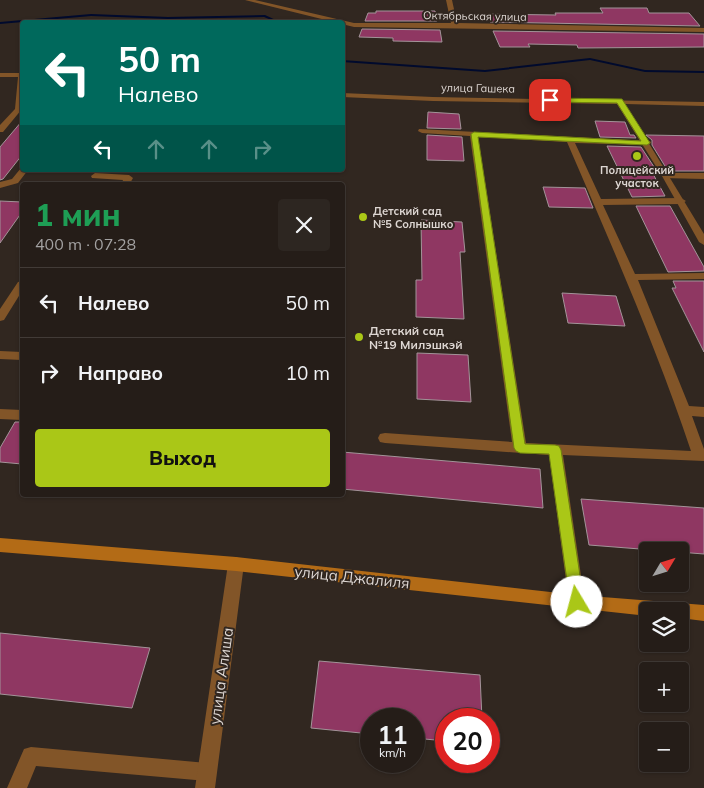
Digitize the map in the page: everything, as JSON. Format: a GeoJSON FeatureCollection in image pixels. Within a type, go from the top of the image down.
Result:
{"type":"FeatureCollection","features":[{"type":"Feature","properties":{"kind":"main road","name":"улица Джалиля"},"geometry":{"type":"LineString","coordinates":[[0,545],[236,564],[577,602],[704,613]]}},
{"type":"Feature","properties":{"kind":"street","name":"Октябрьская улица"},"geometry":{"type":"LineString","coordinates":[[248,0],[333,20]]}},
{"type":"Feature","properties":{"kind":"street"},"geometry":{"type":"LineString","coordinates":[[449,0],[454,25]]}},
{"type":"Feature","properties":{"kind":"street","name":"Октябрьская улица"},"geometry":{"type":"LineString","coordinates":[[345,23],[354,25],[704,30]]}},
{"type":"Feature","properties":{"kind":"street"},"geometry":{"type":"LineString","coordinates":[[0,75],[20,76]]}},
{"type":"Feature","properties":{"kind":"street","name":"улица Гашека"},"geometry":{"type":"LineString","coordinates":[[345,95],[408,99],[619,101],[704,104]]}},
{"type":"Feature","properties":{"kind":"street"},"geometry":{"type":"LineString","coordinates":[[619,101],[647,143],[704,242]]}},
{"type":"Feature","properties":{"kind":"street"},"geometry":{"type":"LineString","coordinates":[[0,130],[20,109]]}},
{"type":"Feature","properties":{"kind":"street"},"geometry":{"type":"LineString","coordinates":[[422,131],[647,143]]}},
{"type":"Feature","properties":{"kind":"street"},"geometry":{"type":"LineString","coordinates":[[474,134],[520,448]]}},
{"type":"Feature","properties":{"kind":"street"},"geometry":{"type":"LineString","coordinates":[[385,438],[520,448],[700,457],[684,410],[631,277],[570,140]]}},
{"type":"Feature","properties":{"kind":"street"},"geometry":{"type":"LineString","coordinates":[[0,185],[15,181],[22,172]]}},
{"type":"Feature","properties":{"kind":"street"},"geometry":{"type":"LineString","coordinates":[[97,173],[129,178],[127,182]]}},
{"type":"Feature","properties":{"kind":"street"},"geometry":{"type":"LineString","coordinates":[[666,176],[704,176]]}},
{"type":"Feature","properties":{"kind":"street"},"geometry":{"type":"LineString","coordinates":[[597,202],[681,201]]}},
{"type":"Feature","properties":{"kind":"street"},"geometry":{"type":"LineString","coordinates":[[631,277],[704,276]]}},
{"type":"Feature","properties":{"kind":"street"},"geometry":{"type":"LineString","coordinates":[[0,317],[20,287]]}},
{"type":"Feature","properties":{"kind":"street"},"geometry":{"type":"LineString","coordinates":[[1,357],[20,356]]}},
{"type":"Feature","properties":{"kind":"street"},"geometry":{"type":"LineString","coordinates":[[684,410],[704,412]]}},
{"type":"Feature","properties":{"kind":"street"},"geometry":{"type":"LineString","coordinates":[[0,414],[20,416]]}},
{"type":"Feature","properties":{"kind":"street"},"geometry":{"type":"LineString","coordinates":[[555,450],[577,602]]}},
{"type":"Feature","properties":{"kind":"street","name":"улица Алиша"},"geometry":{"type":"LineString","coordinates":[[206,780],[236,564]]}},
{"type":"Feature","properties":{"kind":"street"},"geometry":{"type":"LineString","coordinates":[[17,788],[31,756],[206,780]]}},
{"type":"Feature","properties":{"kind":"building"},"geometry":{"type":"Polygon","coordinates":[[[600,8],[647,8],[649,13],[689,13],[700,26],[490,22],[486,14],[556,15],[555,13],[603,13],[600,8]]]}},
{"type":"Feature","properties":{"kind":"building"},"geometry":{"type":"Polygon","coordinates":[[[376,11],[435,11],[437,21],[365,21],[368,13],[376,13],[376,11]]]}},
{"type":"Feature","properties":{"kind":"building"},"geometry":{"type":"Polygon","coordinates":[[[362,29],[440,30],[442,42],[393,41],[393,38],[359,37],[362,29]]]}},
{"type":"Feature","properties":{"kind":"building"},"geometry":{"type":"Polygon","coordinates":[[[493,31],[704,34],[704,47],[578,48],[577,45],[528,44],[530,47],[500,47],[493,31]]]}},
{"type":"Feature","properties":{"kind":"building"},"geometry":{"type":"Polygon","coordinates":[[[428,112],[459,114],[461,129],[427,128],[428,112]]]}},
{"type":"Feature","properties":{"kind":"building"},"geometry":{"type":"Polygon","coordinates":[[[595,121],[625,122],[630,135],[634,135],[636,138],[600,137],[595,121]]]}},
{"type":"Feature","properties":{"kind":"building"},"geometry":{"type":"Polygon","coordinates":[[[20,123],[20,158],[3,179],[0,180],[0,147],[20,123]]]}},
{"type":"Feature","properties":{"kind":"building"},"geometry":{"type":"Polygon","coordinates":[[[427,135],[462,137],[464,161],[427,160],[427,135]]]}},
{"type":"Feature","properties":{"kind":"building"},"geometry":{"type":"Polygon","coordinates":[[[646,135],[704,136],[704,171],[668,171],[652,145],[652,140],[646,135]]]}},
{"type":"Feature","properties":{"kind":"building"},"geometry":{"type":"Polygon","coordinates":[[[607,146],[641,147],[658,173],[652,172],[665,196],[632,197],[607,146]]]}},
{"type":"Feature","properties":{"kind":"building"},"geometry":{"type":"Polygon","coordinates":[[[543,187],[585,188],[593,208],[549,207],[543,187]]]}},
{"type":"Feature","properties":{"kind":"building"},"geometry":{"type":"Polygon","coordinates":[[[0,201],[20,202],[20,215],[0,243],[0,201]]]}},
{"type":"Feature","properties":{"kind":"building"},"geometry":{"type":"Polygon","coordinates":[[[636,206],[670,206],[704,267],[704,271],[668,272],[636,206]]]}},
{"type":"Feature","properties":{"kind":"building"},"geometry":{"type":"Polygon","coordinates":[[[421,220],[462,222],[465,252],[460,252],[464,319],[416,317],[416,280],[422,280],[421,220]]]}},
{"type":"Feature","properties":{"kind":"building"},"geometry":{"type":"Polygon","coordinates":[[[673,281],[704,281],[704,352],[672,288],[676,288],[673,281]]]}},
{"type":"Feature","properties":{"kind":"building"},"geometry":{"type":"Polygon","coordinates":[[[562,293],[616,296],[625,326],[568,323],[562,293]]]}},
{"type":"Feature","properties":{"kind":"building"},"geometry":{"type":"Polygon","coordinates":[[[417,353],[468,355],[471,402],[417,399],[417,353]]]}},
{"type":"Feature","properties":{"kind":"building"},"geometry":{"type":"Polygon","coordinates":[[[15,422],[20,422],[20,464],[0,462],[0,448],[15,422]]]}},
{"type":"Feature","properties":{"kind":"building"},"geometry":{"type":"Polygon","coordinates":[[[345,452],[540,469],[543,508],[345,489],[345,452]]]}},
{"type":"Feature","properties":{"kind":"building"},"geometry":{"type":"Polygon","coordinates":[[[581,499],[704,508],[704,554],[689,553],[689,542],[639,542],[639,549],[589,545],[581,499]]]}},
{"type":"Feature","properties":{"kind":"building"},"geometry":{"type":"Polygon","coordinates":[[[0,633],[150,648],[132,708],[0,694],[0,633]]]}},
{"type":"Feature","properties":{"kind":"building"},"geometry":{"type":"Polygon","coordinates":[[[319,661],[480,675],[482,708],[435,708],[435,740],[425,739],[425,708],[360,708],[360,733],[311,728],[319,661]]]}},
{"type":"Feature","properties":{"kind":"waterway"},"geometry":{"type":"LineString","coordinates":[[34,20],[91,15],[168,18],[265,16],[274,20]]}},
{"type":"Feature","properties":{"kind":"waterway"},"geometry":{"type":"LineString","coordinates":[[0,23],[20,21]]}},
{"type":"Feature","properties":{"kind":"waterway"},"geometry":{"type":"LineString","coordinates":[[345,61],[485,71],[590,59],[645,71],[704,72]]}},
{"type":"Feature","properties":{"kind":"place","name":"Полицейский участок"},"geometry":{"type":"Point","coordinates":[637,156]}},
{"type":"Feature","properties":{"kind":"place","name":"Детский сад №5 Солнышко"},"geometry":{"type":"Point","coordinates":[363,217]}},
{"type":"Feature","properties":{"kind":"place","name":"Детский сад №19 Милэшкэй"},"geometry":{"type":"Point","coordinates":[359,337]}},
{"type":"Feature","properties":{"kind":"route"},"geometry":{"type":"LineString","coordinates":[[550,100],[619,101],[647,143],[474,134],[520,448],[555,450],[577,602]]}}]}
